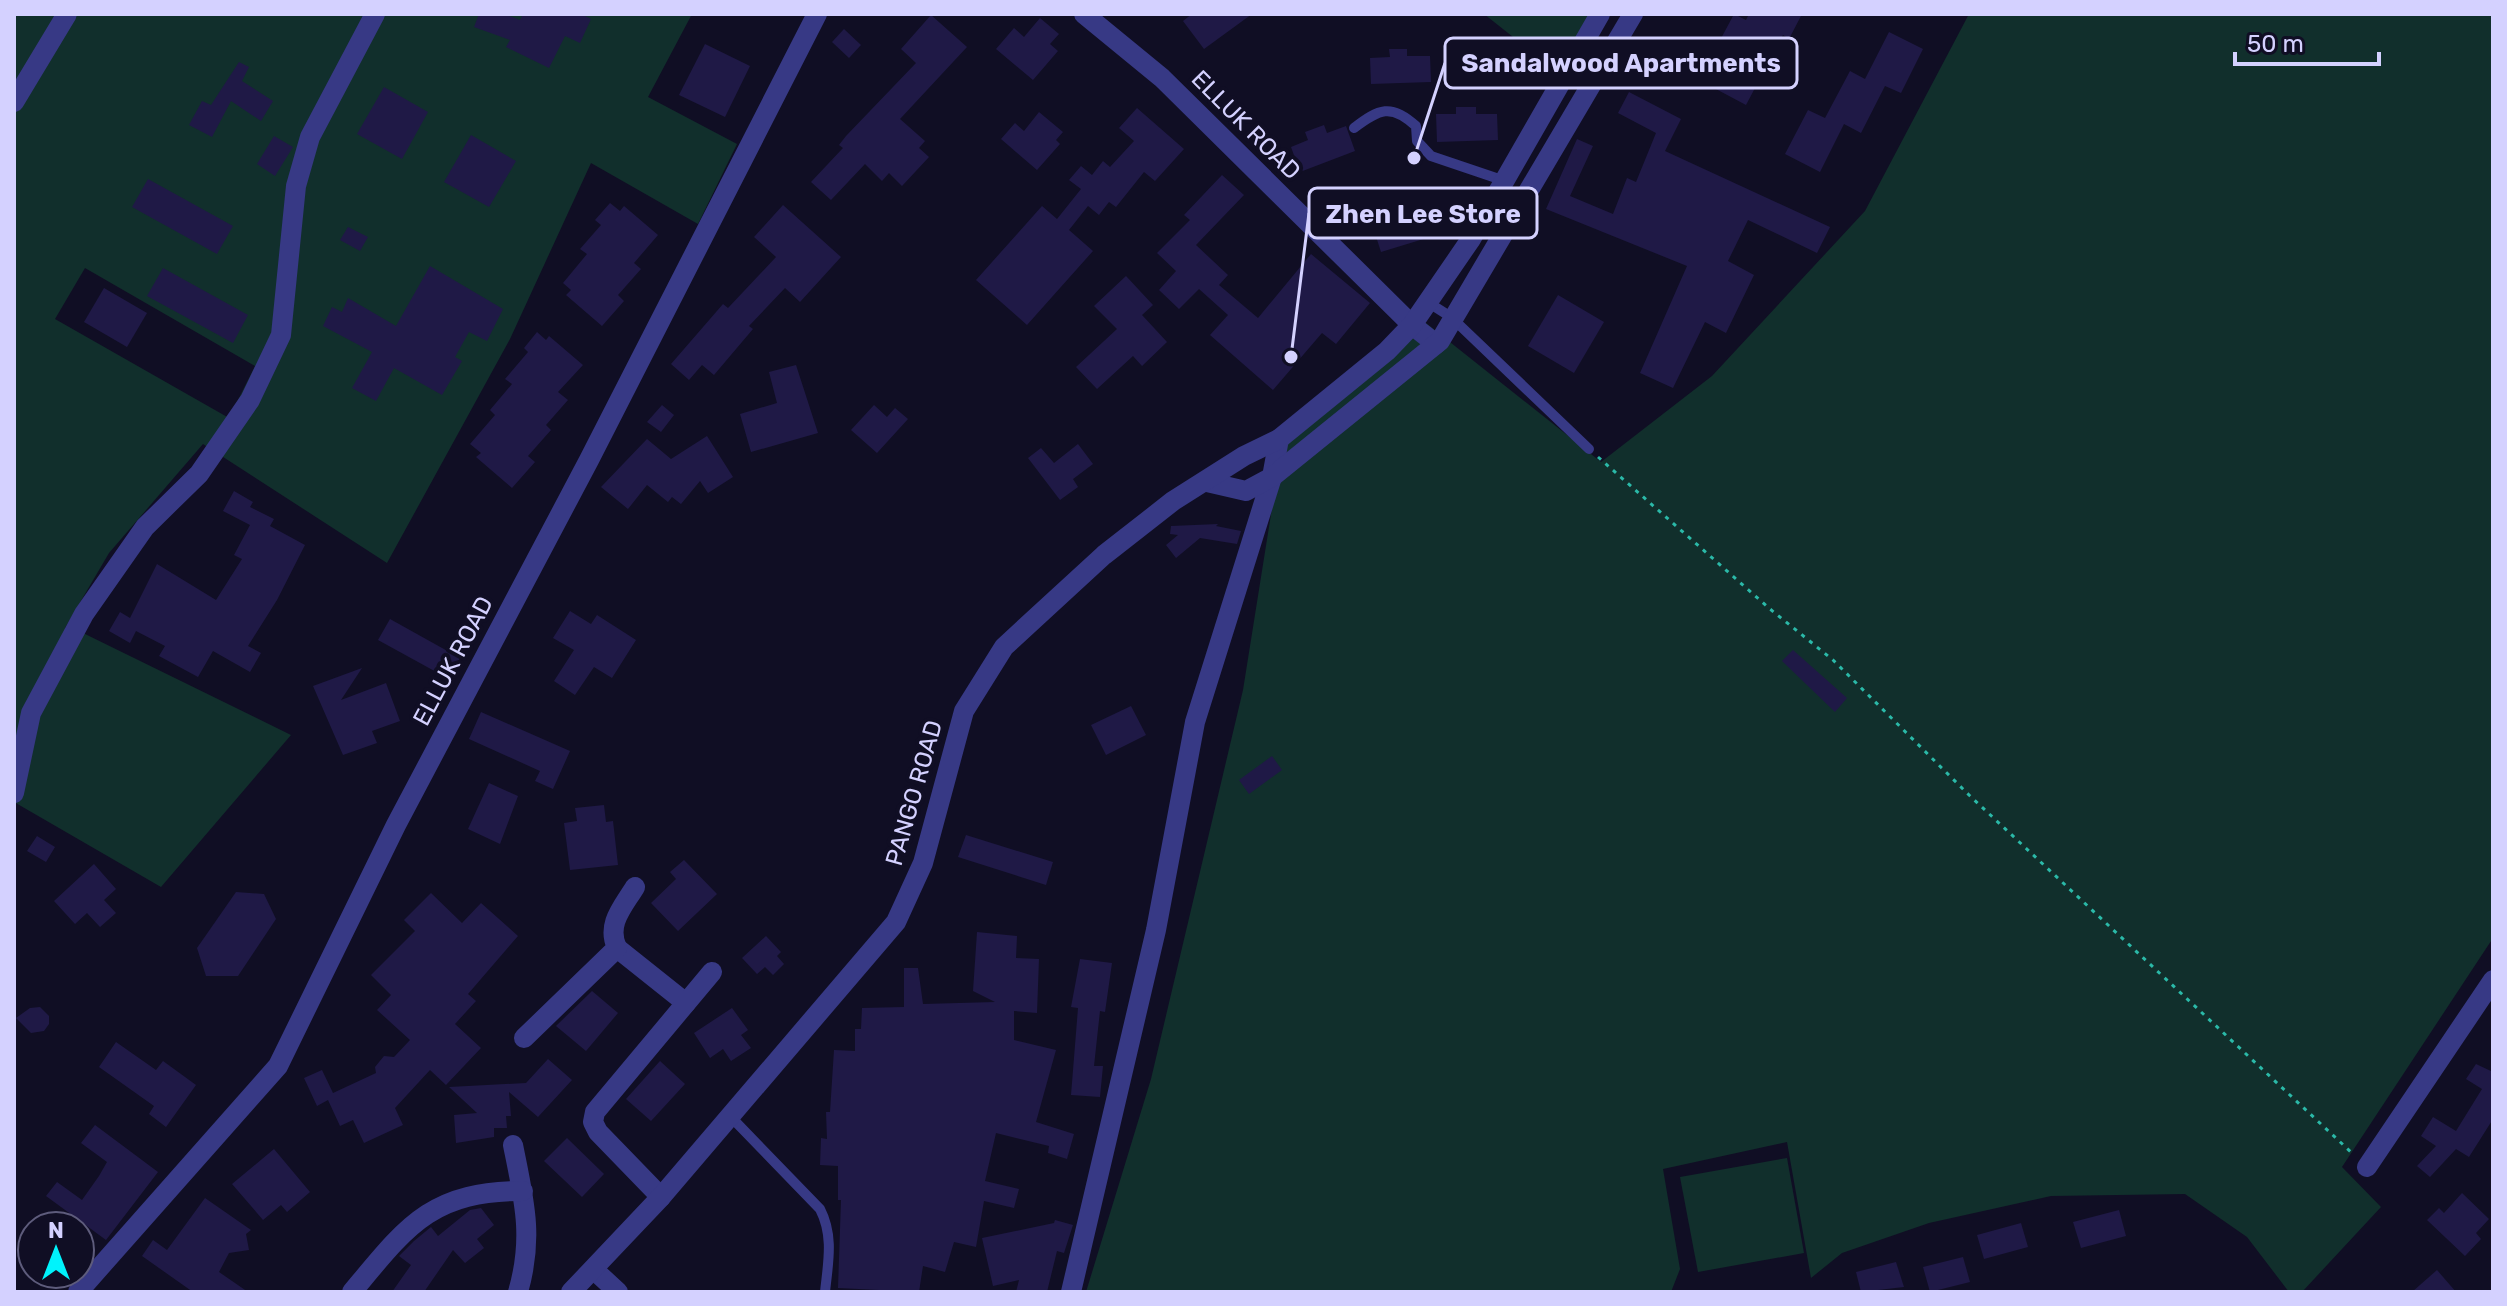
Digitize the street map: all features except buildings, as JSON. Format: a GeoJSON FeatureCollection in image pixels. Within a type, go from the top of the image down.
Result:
{"type":"FeatureCollection","features":[{"type":"Feature","properties":{"kind":"street"},"geometry":{"type":"LineString","coordinates":[[14,102],[67,14]]}},
{"type":"Feature","properties":{"kind":"street"},"geometry":{"type":"LineString","coordinates":[[14,793],[31,713],[84,614],[145,527],[199,474],[250,400],[275,348],[283,323],[296,186],[310,137],[375,14]]}},
{"type":"Feature","properties":{"kind":"street","name":"ELLUK ROAD"},"geometry":{"type":"LineString","coordinates":[[78,1292],[278,1066],[396,825],[589,460],[817,14]]}},
{"type":"Feature","properties":{"kind":"street","name":"ELLUK ROAD"},"geometry":{"type":"LineString","coordinates":[[1084,14],[1162,78],[1412,325],[1436,344]]}},
{"type":"Feature","properties":{"kind":"street","name":"PANGO ROAD"},"geometry":{"type":"LineString","coordinates":[[571,1292],[661,1197],[896,922],[923,863],[964,711],[1004,647],[1104,555],[1173,501],[1244,456],[1279,439],[1387,351],[1412,325],[1505,181],[1600,14]]}},
{"type":"Feature","properties":{"kind":"street"},"geometry":{"type":"LineString","coordinates":[[1207,482],[1246,491],[1272,477],[1343,423],[1436,344],[1584,101],[1633,14]]}},
{"type":"Feature","properties":{"kind":"street"},"geometry":{"type":"LineString","coordinates":[[1071,1292],[1156,930],[1195,722],[1272,477],[1279,439]]}},
{"type":"Feature","properties":{"kind":"street"},"geometry":{"type":"LineString","coordinates":[[635,887],[613,925],[612,936],[617,948],[686,1003]]}},
{"type":"Feature","properties":{"kind":"street"},"geometry":{"type":"LineString","coordinates":[[524,1038],[617,948]]}},
{"type":"Feature","properties":{"kind":"street"},"geometry":{"type":"LineString","coordinates":[[661,1197],[598,1132],[593,1122],[595,1112],[712,972]]}},
{"type":"Feature","properties":{"kind":"street"},"geometry":{"type":"LineString","coordinates":[[2367,1167],[2493,980]]}},
{"type":"Feature","properties":{"kind":"street"},"geometry":{"type":"LineString","coordinates":[[513,1145],[529,1237],[528,1259],[518,1292]]}},
{"type":"Feature","properties":{"kind":"street"},"geometry":{"type":"LineString","coordinates":[[352,1292],[403,1231],[448,1201],[484,1191],[523,1191]]}},
{"type":"Feature","properties":{"kind":"street"},"geometry":{"type":"LineString","coordinates":[[594,1270],[618,1292]]}},
{"type":"Feature","properties":{"kind":"lane"},"geometry":{"type":"LineString","coordinates":[[1354,128],[1375,112],[1386,110],[1405,116],[1416,126],[1417,141],[1431,156],[1505,181]]}},
{"type":"Feature","properties":{"kind":"lane"},"geometry":{"type":"LineString","coordinates":[[1429,303],[1451,317],[1589,449]]}},
{"type":"Feature","properties":{"kind":"lane"},"geometry":{"type":"LineString","coordinates":[[730,1116],[820,1209],[828,1226],[830,1247],[825,1292]]}},
{"type":"Feature","properties":{"kind":"path"},"geometry":{"type":"LineString","coordinates":[[1589,449],[1770,609],[1833,660],[1969,795],[2367,1167]]}},
{"type":"Feature","properties":{"kind":"green space"},"geometry":{"type":"Polygon","coordinates":[[[14,14],[692,14],[648,97],[737,144],[698,224],[591,163],[510,339],[387,563],[203,444],[109,553],[65,628],[83,633],[291,735],[161,887],[14,802],[14,14]],[[85,268],[55,319],[229,418],[255,366],[85,268]]]}},
{"type":"Feature","properties":{"kind":"green space"},"geometry":{"type":"Polygon","coordinates":[[[1484,14],[1608,14],[1571,83],[1484,14]]]}},
{"type":"Feature","properties":{"kind":"green space"},"geometry":{"type":"Polygon","coordinates":[[[1969,14],[2493,14],[2493,938],[2342,1167],[2381,1207],[2302,1292],[2289,1292],[2247,1237],[2185,1194],[2051,1196],[1929,1223],[1842,1253],[1811,1278],[1787,1142],[1663,1169],[1680,1269],[1671,1292],[1086,1292],[1151,1079],[1243,690],[1283,439],[1426,323],[1601,462],[1712,376],[1865,211],[1969,14]]]}},
{"type":"Feature","properties":{"kind":"green space"},"geometry":{"type":"Polygon","coordinates":[[[1787,1158],[1804,1253],[1698,1272],[1680,1177],[1787,1158]]]}},
{"type":"Feature","properties":{"kind":"place","name":"Sandalwood Apartments"},"geometry":{"type":"Point","coordinates":[1414,158]}},
{"type":"Feature","properties":{"kind":"place","name":"Zhen Lee Store"},"geometry":{"type":"Point","coordinates":[1291,357]}}]}
